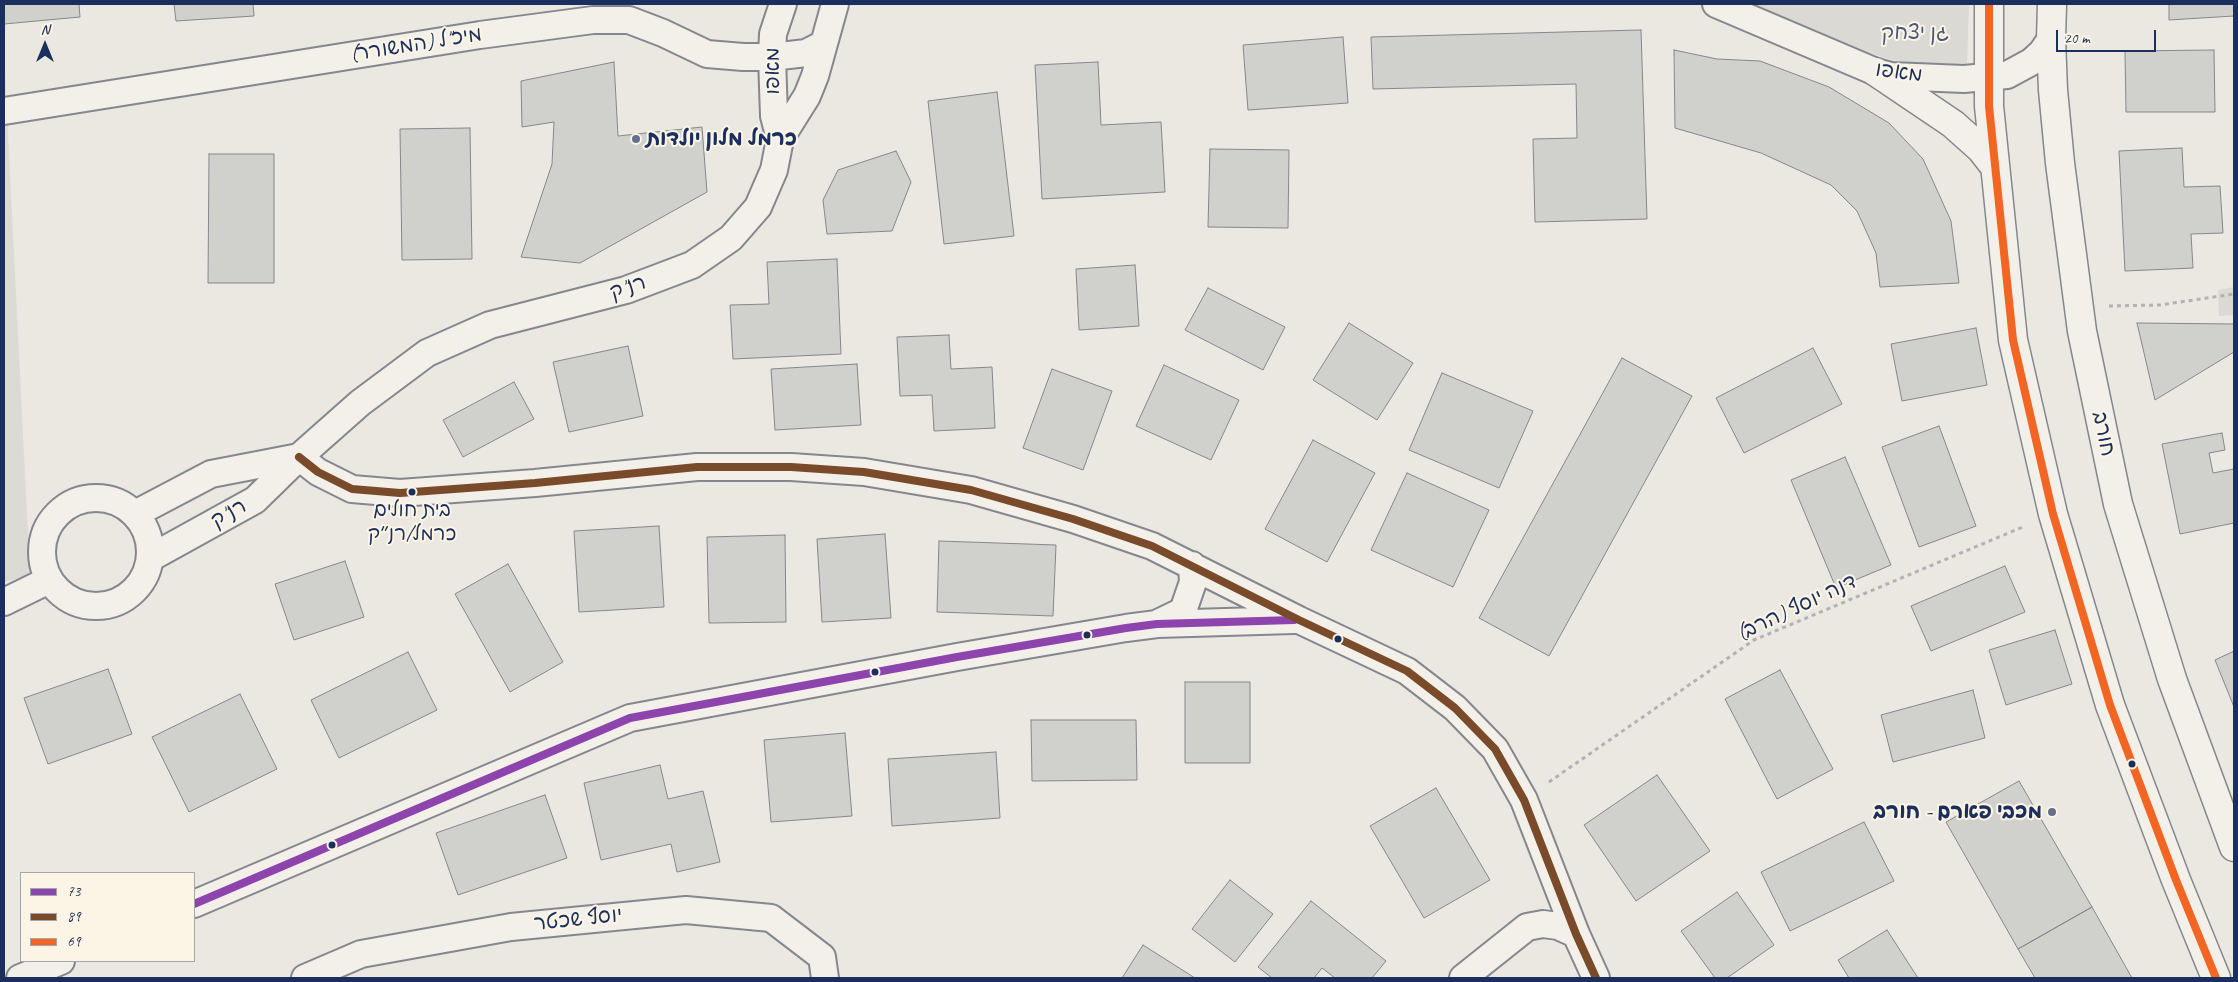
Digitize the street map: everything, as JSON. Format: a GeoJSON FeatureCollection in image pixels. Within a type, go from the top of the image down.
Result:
{"type":"FeatureCollection","features":[{"type":"Feature","properties":{"kind":"main road"},"geometry":{"type":"LineString","coordinates":[[1989,4],[1987,78],[2013,340],[2053,514],[2110,705],[2176,880],[2216,978]]}},
{"type":"Feature","properties":{"kind":"main road","name":"חורב"},"geometry":{"type":"LineString","coordinates":[[2052,4],[2051,39],[2060,163],[2079,306],[2118,504],[2172,679],[2234,847]]}},
{"type":"Feature","properties":{"kind":"main road"},"geometry":{"type":"LineString","coordinates":[[1876,72],[1953,124],[1981,149],[1995,168]]}},
{"type":"Feature","properties":{"kind":"street","name":"מאפו"},"geometry":{"type":"LineString","coordinates":[[780,139],[774,116],[772,57],[773,34],[779,10],[783,4]]}},
{"type":"Feature","properties":{"kind":"street","name":"מאפו"},"geometry":{"type":"LineString","coordinates":[[1716,4],[1876,72],[1904,77],[1987,78],[2007,74],[2018,70],[2042,52],[2051,39]]}},
{"type":"Feature","properties":{"kind":"street","name":"רנ\"ק"},"geometry":{"type":"LineString","coordinates":[[150,558],[255,500],[299,457],[360,403],[427,353],[490,325],[626,290],[692,265],[731,238],[758,207],[774,170],[780,139],[806,96],[815,76],[822,45],[837,5]]}},
{"type":"Feature","properties":{"kind":"street","name":"מיכ\"ל (המשורר)"},"geometry":{"type":"LineString","coordinates":[[4,111],[471,36],[592,20],[628,20],[663,32],[706,54],[772,57],[806,53],[822,45]]}},
{"type":"Feature","properties":{"kind":"street","name":"רנ\"ק"},"geometry":{"type":"LineString","coordinates":[[135,514],[211,474],[299,457]]}},
{"type":"Feature","properties":{"kind":"street"},"geometry":{"type":"LineString","coordinates":[[299,457],[318,472],[352,489],[400,493],[697,467],[791,467],[864,472],[971,490],[1073,519],[1152,546],[1407,671],[1455,708],[1495,749],[1524,800],[1576,934],[1596,978]]}},
{"type":"Feature","properties":{"kind":"street"},"geometry":{"type":"LineString","coordinates":[[92,498],[107,499],[122,505],[135,514],[144,527],[149,542],[150,558],[145,574],[136,588],[123,598],[107,604],[90,606],[74,602],[60,592],[49,580],[43,565],[41,550],[44,534],[52,520],[62,509],[76,502],[92,498]]}},
{"type":"Feature","properties":{"kind":"street"},"geometry":{"type":"LineString","coordinates":[[1157,624],[1183,610],[1189,598],[1193,582],[1192,565]]}},
{"type":"Feature","properties":{"kind":"street"},"geometry":{"type":"LineString","coordinates":[[4,602],[49,580]]}},
{"type":"Feature","properties":{"kind":"street"},"geometry":{"type":"LineString","coordinates":[[195,904],[630,718],[958,657],[1157,624],[1300,620]]}},
{"type":"Feature","properties":{"kind":"street","name":"יוסף שכטר"},"geometry":{"type":"LineString","coordinates":[[305,978],[361,954],[511,927],[686,910],[771,918],[822,957],[825,978]]}},
{"type":"Feature","properties":{"kind":"street"},"geometry":{"type":"LineString","coordinates":[[1463,978],[1527,928],[1543,924],[1558,926],[1576,934]]}},
{"type":"Feature","properties":{"kind":"street"},"geometry":{"type":"LineString","coordinates":[[20,978],[59,962]]}},
{"type":"Feature","properties":{"kind":"path"},"geometry":{"type":"LineString","coordinates":[[2079,306],[2160,305],[2234,294]]}},
{"type":"Feature","properties":{"kind":"path","name":"דנה יוסף (הרב)"},"geometry":{"type":"LineString","coordinates":[[1524,800],[1754,640],[2053,514]]}},
{"type":"Feature","properties":{"kind":"shaded area"},"geometry":{"type":"Polygon","coordinates":[[[4,53],[30,575],[4,582],[4,53]]]}},
{"type":"Feature","properties":{"kind":"green space","name":"גן יצחק"},"geometry":{"type":"Polygon","coordinates":[[[1746,4],[1969,4],[1967,65],[1909,63],[1885,58],[1852,47],[1746,4]]]}},
{"type":"Feature","properties":{"kind":"green space"},"geometry":{"type":"Polygon","coordinates":[[[2234,287],[2234,315],[2219,316],[2218,290],[2234,287]]]}},
{"type":"Feature","properties":{"kind":"building"},"geometry":{"type":"Polygon","coordinates":[[[4,4],[79,4],[80,17],[4,24],[4,4]]]}},
{"type":"Feature","properties":{"kind":"building"},"geometry":{"type":"Polygon","coordinates":[[[174,4],[253,4],[254,16],[176,21],[174,4]]]}},
{"type":"Feature","properties":{"kind":"building"},"geometry":{"type":"Polygon","coordinates":[[[2169,4],[2234,4],[2234,16],[2169,20],[2169,4]]]}},
{"type":"Feature","properties":{"kind":"building"},"geometry":{"type":"Polygon","coordinates":[[[1641,30],[1647,219],[1535,222],[1533,139],[1577,138],[1576,84],[1373,89],[1371,37],[1641,30]]]}},
{"type":"Feature","properties":{"kind":"building"},"geometry":{"type":"Polygon","coordinates":[[[1343,37],[1348,103],[1248,110],[1243,45],[1343,37]]]}},
{"type":"Feature","properties":{"kind":"building"},"geometry":{"type":"Polygon","coordinates":[[[1674,50],[1717,59],[1760,61],[1829,87],[1889,123],[1923,159],[1951,221],[1959,283],[1880,287],[1876,253],[1857,211],[1831,185],[1761,153],[1675,128],[1674,50]]]}},
{"type":"Feature","properties":{"kind":"building"},"geometry":{"type":"Polygon","coordinates":[[[2214,50],[2215,112],[2126,112],[2125,51],[2214,50]]]}},
{"type":"Feature","properties":{"kind":"building"},"geometry":{"type":"Polygon","coordinates":[[[614,62],[618,136],[702,127],[707,192],[580,263],[521,257],[552,164],[554,122],[522,127],[521,81],[614,62]]]}},
{"type":"Feature","properties":{"kind":"building"},"geometry":{"type":"Polygon","coordinates":[[[1098,62],[1101,125],[1161,122],[1165,192],[1042,199],[1035,65],[1098,62]]]}},
{"type":"Feature","properties":{"kind":"building"},"geometry":{"type":"Polygon","coordinates":[[[997,92],[1014,236],[944,244],[928,101],[997,92]]]}},
{"type":"Feature","properties":{"kind":"building"},"geometry":{"type":"Polygon","coordinates":[[[470,128],[472,259],[402,260],[400,129],[470,128]]]}},
{"type":"Feature","properties":{"kind":"building"},"geometry":{"type":"Polygon","coordinates":[[[2182,148],[2184,187],[2220,186],[2223,233],[2191,234],[2193,268],[2125,271],[2119,151],[2182,148]]]}},
{"type":"Feature","properties":{"kind":"building"},"geometry":{"type":"Polygon","coordinates":[[[1210,149],[1289,150],[1288,228],[1208,227],[1210,149]]]}},
{"type":"Feature","properties":{"kind":"building"},"geometry":{"type":"Polygon","coordinates":[[[896,151],[911,182],[892,231],[827,234],[823,200],[838,170],[896,151]]]}},
{"type":"Feature","properties":{"kind":"building"},"geometry":{"type":"Polygon","coordinates":[[[209,154],[274,154],[274,283],[208,283],[209,154]]]}},
{"type":"Feature","properties":{"kind":"building"},"geometry":{"type":"Polygon","coordinates":[[[837,259],[841,354],[733,359],[730,305],[769,304],[767,262],[837,259]]]}},
{"type":"Feature","properties":{"kind":"building"},"geometry":{"type":"Polygon","coordinates":[[[1135,265],[1139,326],[1079,330],[1076,269],[1135,265]]]}},
{"type":"Feature","properties":{"kind":"building"},"geometry":{"type":"Polygon","coordinates":[[[1208,288],[1285,327],[1263,370],[1185,330],[1208,288]]]}},
{"type":"Feature","properties":{"kind":"building"},"geometry":{"type":"Polygon","coordinates":[[[1349,323],[1413,363],[1377,420],[1313,380],[1349,323]]]}},
{"type":"Feature","properties":{"kind":"building"},"geometry":{"type":"Polygon","coordinates":[[[2137,323],[2234,324],[2234,352],[2155,400],[2137,323]]]}},
{"type":"Feature","properties":{"kind":"building"},"geometry":{"type":"Polygon","coordinates":[[[1976,328],[1987,385],[1902,401],[1891,344],[1976,328]]]}},
{"type":"Feature","properties":{"kind":"building"},"geometry":{"type":"Polygon","coordinates":[[[949,335],[951,369],[992,367],[995,428],[934,431],[932,395],[900,396],[897,337],[949,335]]]}},
{"type":"Feature","properties":{"kind":"building"},"geometry":{"type":"Polygon","coordinates":[[[628,346],[643,416],[569,432],[553,362],[628,346]]]}},
{"type":"Feature","properties":{"kind":"building"},"geometry":{"type":"Polygon","coordinates":[[[1813,348],[1842,404],[1744,453],[1716,398],[1813,348]]]}},
{"type":"Feature","properties":{"kind":"building"},"geometry":{"type":"Polygon","coordinates":[[[1622,358],[1692,396],[1549,656],[1479,618],[1622,358]]]}},
{"type":"Feature","properties":{"kind":"building"},"geometry":{"type":"Polygon","coordinates":[[[857,364],[861,425],[775,430],[771,369],[857,364]]]}},
{"type":"Feature","properties":{"kind":"building"},"geometry":{"type":"Polygon","coordinates":[[[1164,365],[1239,400],[1211,460],[1136,426],[1164,365]]]}},
{"type":"Feature","properties":{"kind":"building"},"geometry":{"type":"Polygon","coordinates":[[[1052,369],[1112,391],[1083,470],[1023,448],[1052,369]]]}},
{"type":"Feature","properties":{"kind":"building"},"geometry":{"type":"Polygon","coordinates":[[[1442,373],[1533,411],[1499,488],[1409,450],[1442,373]]]}},
{"type":"Feature","properties":{"kind":"building"},"geometry":{"type":"Polygon","coordinates":[[[514,382],[534,419],[463,457],[443,420],[514,382]]]}},
{"type":"Feature","properties":{"kind":"building"},"geometry":{"type":"Polygon","coordinates":[[[1939,426],[1976,526],[1919,547],[1882,447],[1939,426]]]}},
{"type":"Feature","properties":{"kind":"building"},"geometry":{"type":"Polygon","coordinates":[[[2222,433],[2225,450],[2209,453],[2213,473],[2234,469],[2234,523],[2180,534],[2162,444],[2222,433]]]}},
{"type":"Feature","properties":{"kind":"building"},"geometry":{"type":"Polygon","coordinates":[[[1313,440],[1375,473],[1327,562],[1265,529],[1313,440]]]}},
{"type":"Feature","properties":{"kind":"building"},"geometry":{"type":"Polygon","coordinates":[[[1845,457],[1891,565],[1836,588],[1791,480],[1845,457]]]}},
{"type":"Feature","properties":{"kind":"building"},"geometry":{"type":"Polygon","coordinates":[[[1407,473],[1489,510],[1453,587],[1371,550],[1407,473]]]}},
{"type":"Feature","properties":{"kind":"building"},"geometry":{"type":"Polygon","coordinates":[[[659,526],[664,607],[579,612],[574,531],[659,526]]]}},
{"type":"Feature","properties":{"kind":"building"},"geometry":{"type":"Polygon","coordinates":[[[885,534],[891,618],[822,622],[817,539],[885,534]]]}},
{"type":"Feature","properties":{"kind":"building"},"geometry":{"type":"Polygon","coordinates":[[[785,535],[786,622],[709,623],[707,537],[785,535]]]}},
{"type":"Feature","properties":{"kind":"building"},"geometry":{"type":"Polygon","coordinates":[[[939,541],[1056,545],[1053,616],[937,612],[939,541]]]}},
{"type":"Feature","properties":{"kind":"building"},"geometry":{"type":"Polygon","coordinates":[[[345,561],[364,617],[294,640],[275,584],[345,561]]]}},
{"type":"Feature","properties":{"kind":"building"},"geometry":{"type":"Polygon","coordinates":[[[508,564],[563,662],[510,692],[455,594],[508,564]]]}},
{"type":"Feature","properties":{"kind":"building"},"geometry":{"type":"Polygon","coordinates":[[[2005,566],[2025,612],[1931,651],[1911,606],[2005,566]]]}},
{"type":"Feature","properties":{"kind":"building"},"geometry":{"type":"Polygon","coordinates":[[[2055,630],[2072,684],[2006,705],[1989,650],[2055,630]]]}},
{"type":"Feature","properties":{"kind":"building"},"geometry":{"type":"Polygon","coordinates":[[[2234,651],[2234,707],[2215,660],[2234,651]]]}},
{"type":"Feature","properties":{"kind":"building"},"geometry":{"type":"Polygon","coordinates":[[[408,652],[437,710],[339,758],[311,700],[408,652]]]}},
{"type":"Feature","properties":{"kind":"building"},"geometry":{"type":"Polygon","coordinates":[[[108,669],[132,734],[48,764],[24,698],[108,669]]]}},
{"type":"Feature","properties":{"kind":"building"},"geometry":{"type":"Polygon","coordinates":[[[1780,670],[1833,769],[1777,799],[1725,699],[1780,670]]]}},
{"type":"Feature","properties":{"kind":"building"},"geometry":{"type":"Polygon","coordinates":[[[1185,682],[1250,682],[1250,763],[1185,763],[1185,682]]]}},
{"type":"Feature","properties":{"kind":"building"},"geometry":{"type":"Polygon","coordinates":[[[1973,690],[1985,738],[1893,762],[1881,715],[1973,690]]]}},
{"type":"Feature","properties":{"kind":"building"},"geometry":{"type":"Polygon","coordinates":[[[240,694],[277,769],[189,812],[152,737],[240,694]]]}},
{"type":"Feature","properties":{"kind":"building"},"geometry":{"type":"Polygon","coordinates":[[[1031,720],[1136,720],[1137,780],[1032,781],[1031,720]]]}},
{"type":"Feature","properties":{"kind":"building"},"geometry":{"type":"Polygon","coordinates":[[[845,733],[852,816],[771,822],[764,740],[845,733]]]}},
{"type":"Feature","properties":{"kind":"building"},"geometry":{"type":"Polygon","coordinates":[[[996,752],[1000,818],[892,826],[888,759],[996,752]]]}},
{"type":"Feature","properties":{"kind":"building"},"geometry":{"type":"Polygon","coordinates":[[[660,765],[668,799],[703,791],[720,862],[677,872],[671,844],[601,860],[584,783],[660,765]]]}},
{"type":"Feature","properties":{"kind":"building"},"geometry":{"type":"Polygon","coordinates":[[[1657,775],[1710,851],[1636,901],[1584,825],[1657,775]]]}},
{"type":"Feature","properties":{"kind":"building"},"geometry":{"type":"Polygon","coordinates":[[[2019,781],[2092,907],[2018,949],[1946,822],[2019,781]]]}},
{"type":"Feature","properties":{"kind":"building"},"geometry":{"type":"Polygon","coordinates":[[[1436,788],[1490,880],[1424,918],[1370,826],[1436,788]]]}},
{"type":"Feature","properties":{"kind":"building"},"geometry":{"type":"Polygon","coordinates":[[[545,795],[567,858],[458,895],[436,833],[545,795]]]}},
{"type":"Feature","properties":{"kind":"building"},"geometry":{"type":"Polygon","coordinates":[[[1864,822],[1894,881],[1790,931],[1761,872],[1864,822]]]}},
{"type":"Feature","properties":{"kind":"building"},"geometry":{"type":"Polygon","coordinates":[[[1230,880],[1273,914],[1235,962],[1192,929],[1230,880]]]}},
{"type":"Feature","properties":{"kind":"building"},"geometry":{"type":"Polygon","coordinates":[[[1737,892],[1774,945],[1727,978],[1715,978],[1681,931],[1737,892]]]}},
{"type":"Feature","properties":{"kind":"building"},"geometry":{"type":"Polygon","coordinates":[[[1311,901],[1386,961],[1372,978],[1335,978],[1322,968],[1314,978],[1272,978],[1258,967],[1311,901]]]}},
{"type":"Feature","properties":{"kind":"building"},"geometry":{"type":"Polygon","coordinates":[[[2092,907],[2132,978],[2035,978],[2018,949],[2092,907]]]}},
{"type":"Feature","properties":{"kind":"building"},"geometry":{"type":"Polygon","coordinates":[[[1887,930],[1918,978],[1849,978],[1838,960],[1887,930]]]}},
{"type":"Feature","properties":{"kind":"building"},"geometry":{"type":"Polygon","coordinates":[[[1143,945],[1195,978],[1122,978],[1143,945]]]}},
{"type":"Feature","properties":{"kind":"transit line","name":"69"},"geometry":{"type":"LineString","coordinates":[[1989,4],[1989,106],[2013,340],[2053,514],[2110,705],[2176,880],[2216,978]]}},
{"type":"Feature","properties":{"kind":"transit line","name":"89"},"geometry":{"type":"LineString","coordinates":[[299,457],[318,472],[352,489],[400,493],[535,483],[697,467],[791,467],[864,472],[971,490],[1073,519],[1152,546],[1299,620],[1407,671],[1455,708],[1495,749],[1524,800],[1576,934],[1596,978]]}},
{"type":"Feature","properties":{"kind":"transit line","name":"73"},"geometry":{"type":"LineString","coordinates":[[195,904],[630,718],[957,657],[1126,628],[1157,624],[1294,620]]}},
{"type":"Feature","properties":{"kind":"place","name":"כרמל מלון יולדות"},"geometry":{"type":"Point","coordinates":[636,139]}},
{"type":"Feature","properties":{"kind":"place","name":"בית חולים כרמל/רנ״ק"},"geometry":{"type":"Point","coordinates":[412,492]}},
{"type":"Feature","properties":{"kind":"place","name":"מכבי פארם - חורב"},"geometry":{"type":"Point","coordinates":[2052,812]}}]}
